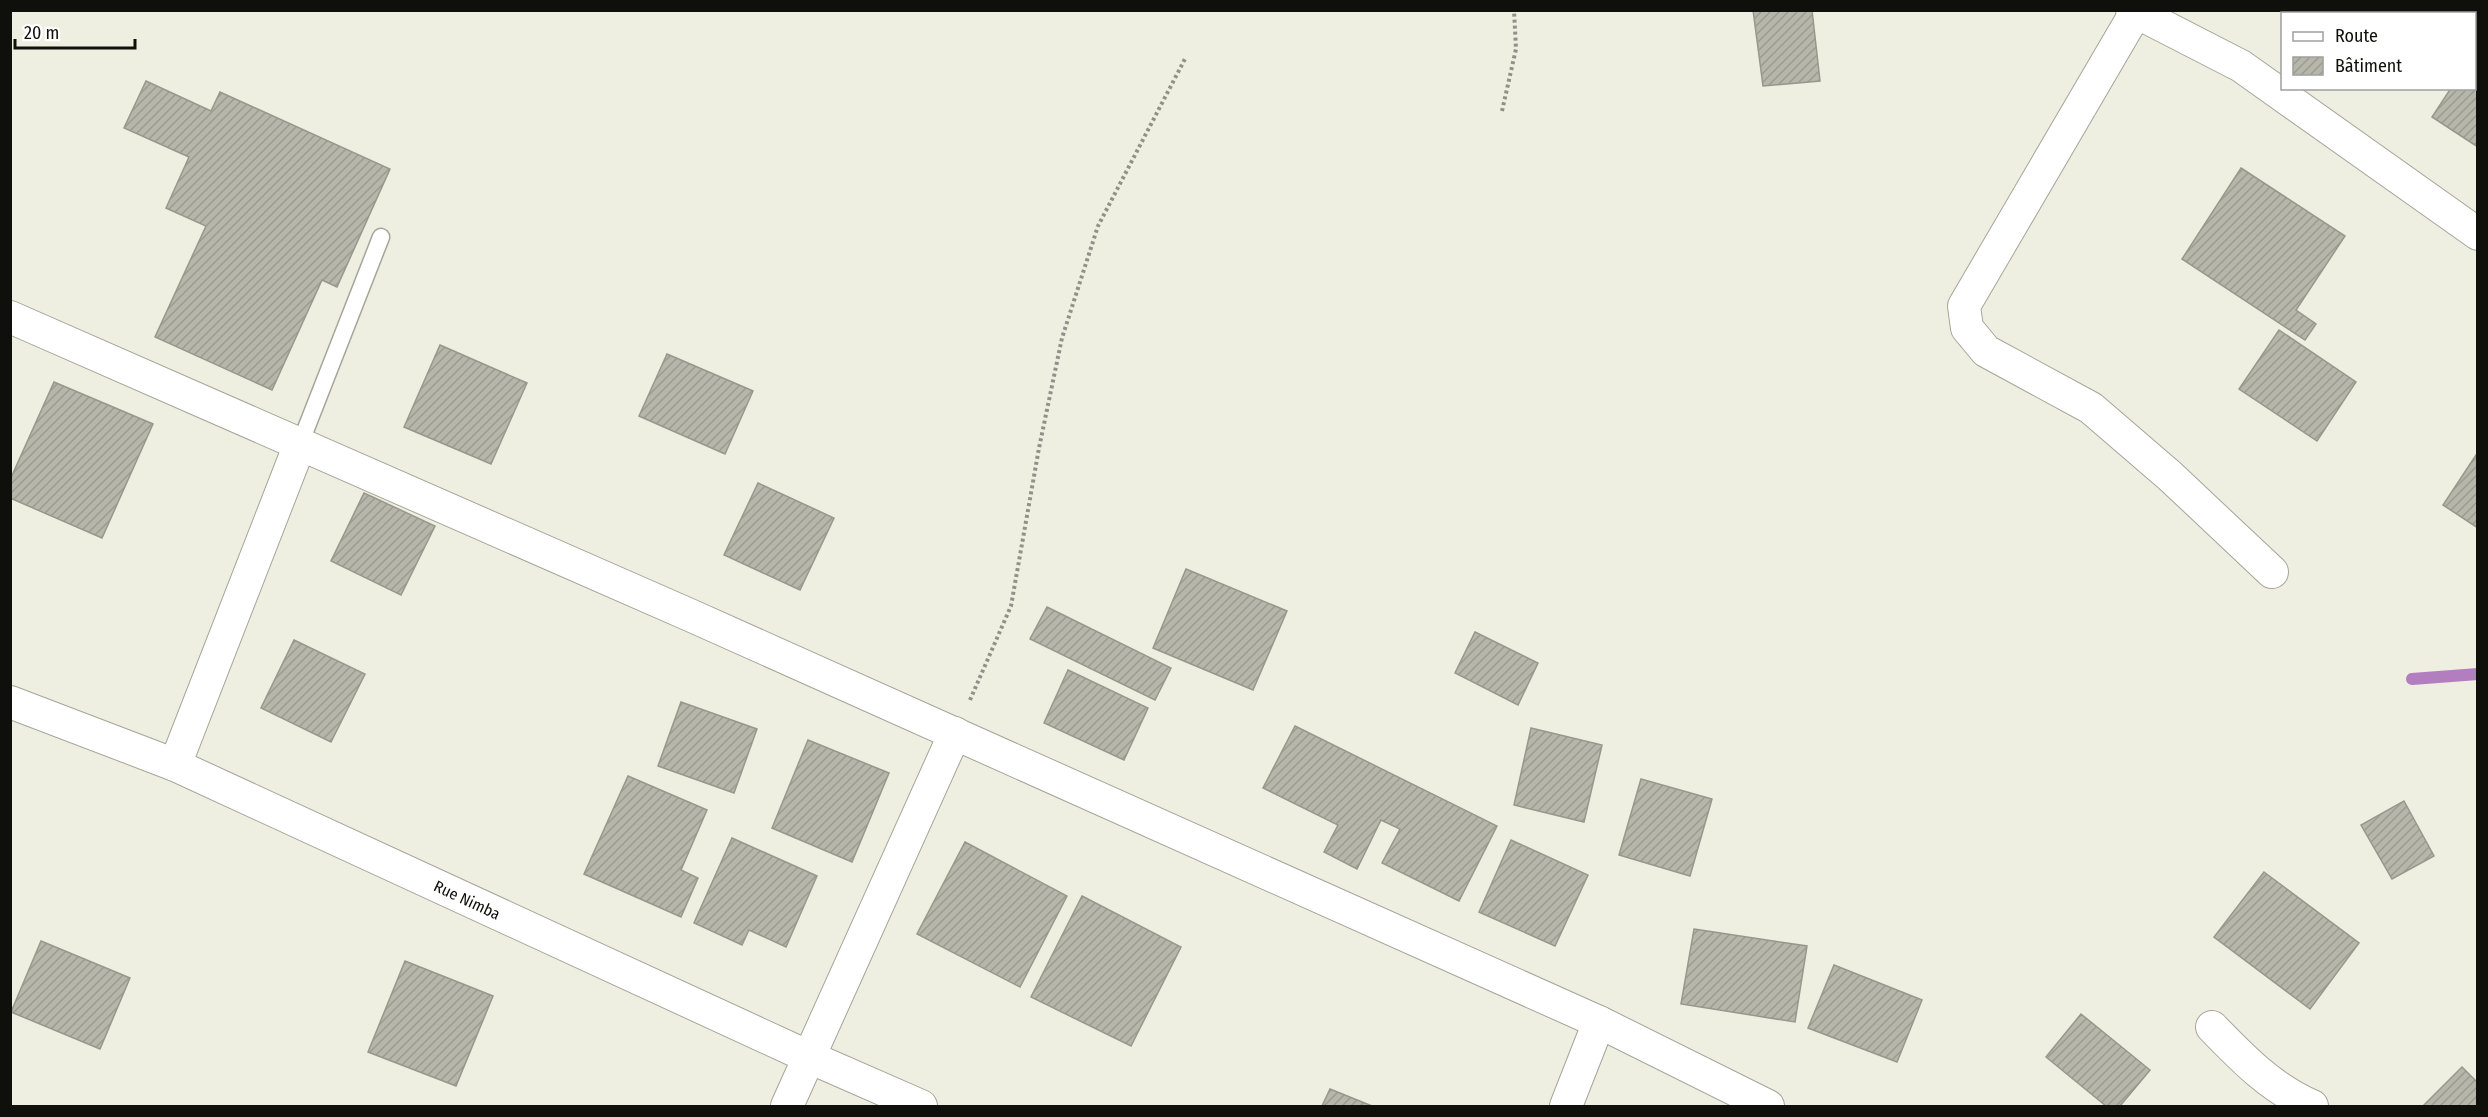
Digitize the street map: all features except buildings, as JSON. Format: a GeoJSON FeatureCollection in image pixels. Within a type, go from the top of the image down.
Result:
{"type":"FeatureCollection","features":[{"type":"Feature","properties":{"kind":"street"},"geometry":{"type":"LineString","coordinates":[[2272,572],[2170,476],[2091,408],[1986,351],[1967,328],[1964,306],[2134,11],[2241,66],[2478,234]]}},
{"type":"Feature","properties":{"kind":"street"},"geometry":{"type":"LineString","coordinates":[[10,317],[955,733],[1599,1022],[1768,1107]]}},
{"type":"Feature","properties":{"kind":"street"},"geometry":{"type":"LineString","coordinates":[[175,765],[300,444]]}},
{"type":"Feature","properties":{"kind":"street","name":"Rue Nimba"},"geometry":{"type":"LineString","coordinates":[[10,702],[175,765],[921,1107]]}},
{"type":"Feature","properties":{"kind":"street"},"geometry":{"type":"LineString","coordinates":[[787,1107],[955,733]]}},
{"type":"Feature","properties":{"kind":"street"},"geometry":{"type":"LineString","coordinates":[[1566,1107],[1599,1022]]}},
{"type":"Feature","properties":{"kind":"street"},"geometry":{"type":"LineString","coordinates":[[2212,1027],[2254,1070],[2292,1098],[2312,1107]]}},
{"type":"Feature","properties":{"kind":"lane"},"geometry":{"type":"LineString","coordinates":[[300,444],[381,237]]}},
{"type":"Feature","properties":{"kind":"path"},"geometry":{"type":"LineString","coordinates":[[1502,111],[1516,49],[1514,10]]}},
{"type":"Feature","properties":{"kind":"path"},"geometry":{"type":"LineString","coordinates":[[955,733],[1011,606],[1039,448],[1062,338],[1098,226],[1186,57]]}},
{"type":"Feature","properties":{"kind":"waterway"},"geometry":{"type":"LineString","coordinates":[[2412,679],[2478,674]]}}]}
